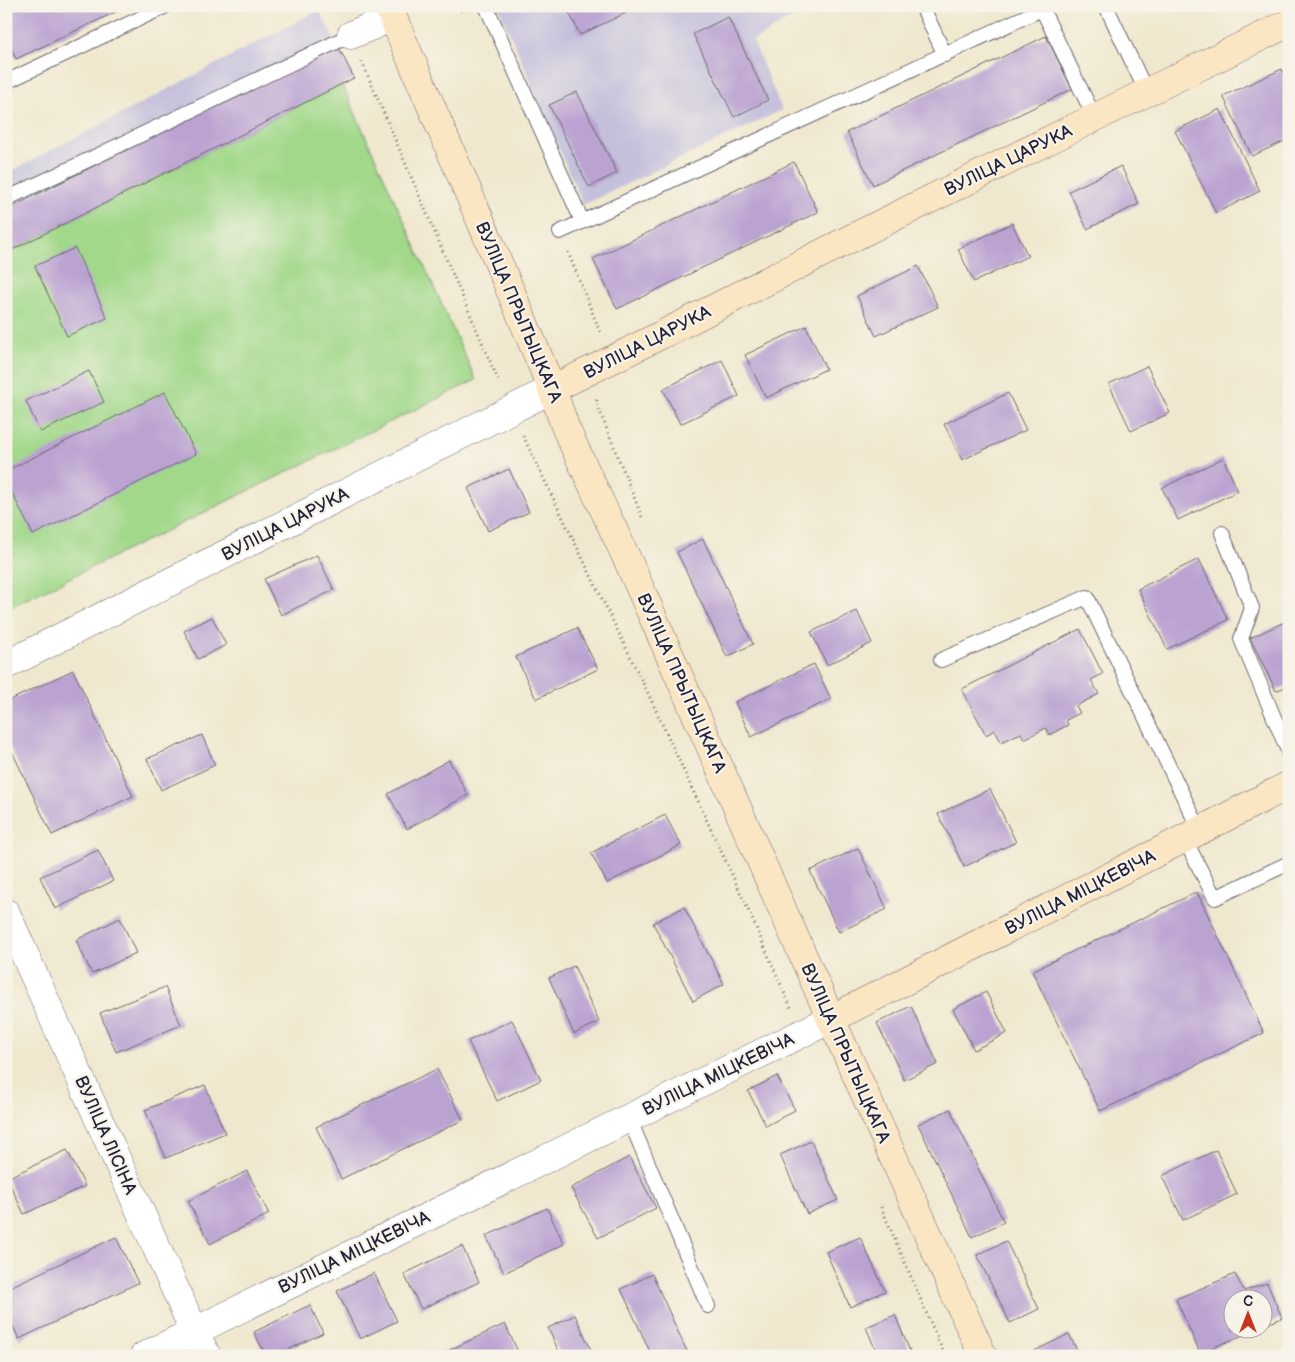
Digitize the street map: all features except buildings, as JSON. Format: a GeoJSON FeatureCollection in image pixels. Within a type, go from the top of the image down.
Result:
{"type":"FeatureCollection","features":[{"type":"Feature","properties":{"kind":"main road","name":"ВУЛІЦА ПРЫТЫЦКАГА"},"geometry":{"type":"LineString","coordinates":[[390,11],[552,389],[566,429],[628,561],[983,1356]]}},
{"type":"Feature","properties":{"kind":"main road","name":"ВУЛІЦА ЦАРУКА"},"geometry":{"type":"LineString","coordinates":[[552,389],[1146,91],[1289,23]]}},
{"type":"Feature","properties":{"kind":"main road","name":"ВУЛІЦА МІЦКЕВІЧА"},"geometry":{"type":"LineString","coordinates":[[831,1019],[1289,786]]}},
{"type":"Feature","properties":{"kind":"street"},"geometry":{"type":"LineString","coordinates":[[350,35],[390,11]]}},
{"type":"Feature","properties":{"kind":"street","name":"ВУЛІЦА ЦАРУКА"},"geometry":{"type":"LineString","coordinates":[[6,665],[552,389]]}},
{"type":"Feature","properties":{"kind":"street","name":"ВУЛІЦА ЛІСІНА"},"geometry":{"type":"LineString","coordinates":[[6,914],[207,1356]]}},
{"type":"Feature","properties":{"kind":"street","name":"ВУЛІЦА МІЦКЕВІЧА"},"geometry":{"type":"LineString","coordinates":[[144,1356],[831,1019]]}},
{"type":"Feature","properties":{"kind":"lane"},"geometry":{"type":"LineString","coordinates":[[6,82],[166,6]]}},
{"type":"Feature","properties":{"kind":"lane"},"geometry":{"type":"LineString","coordinates":[[486,6],[582,222]]}},
{"type":"Feature","properties":{"kind":"lane"},"geometry":{"type":"LineString","coordinates":[[922,6],[944,55]]}},
{"type":"Feature","properties":{"kind":"lane"},"geometry":{"type":"LineString","coordinates":[[1106,6],[1146,91]]}},
{"type":"Feature","properties":{"kind":"lane"},"geometry":{"type":"LineString","coordinates":[[560,232],[1042,10],[1096,117]]}},
{"type":"Feature","properties":{"kind":"lane"},"geometry":{"type":"LineString","coordinates":[[6,199],[350,35]]}},
{"type":"Feature","properties":{"kind":"lane"},"geometry":{"type":"LineString","coordinates":[[1222,533],[1252,608],[1241,639],[1289,753]]}},
{"type":"Feature","properties":{"kind":"lane"},"geometry":{"type":"LineString","coordinates":[[941,660],[1087,597],[1192,834],[1215,898],[1289,863]]}},
{"type":"Feature","properties":{"kind":"lane"},"geometry":{"type":"LineString","coordinates":[[629,1118],[708,1306]]}},
{"type":"Feature","properties":{"kind":"path"},"geometry":{"type":"LineString","coordinates":[[459,6],[463,15]]}},
{"type":"Feature","properties":{"kind":"path"},"geometry":{"type":"LineString","coordinates":[[350,35],[528,449],[646,689],[803,1032]]}},
{"type":"Feature","properties":{"kind":"path"},"geometry":{"type":"LineString","coordinates":[[560,232],[601,334],[609,362],[596,402],[644,522]]}},
{"type":"Feature","properties":{"kind":"path"},"geometry":{"type":"LineString","coordinates":[[879,1202],[945,1356]]}},
{"type":"Feature","properties":{"kind":"shaded area"},"geometry":{"type":"Polygon","coordinates":[[[498,6],[794,6],[798,14],[753,41],[782,110],[583,205],[498,6]]]}},
{"type":"Feature","properties":{"kind":"shaded area"},"geometry":{"type":"Polygon","coordinates":[[[319,10],[354,78],[6,253],[6,174],[319,10]]]}},
{"type":"Feature","properties":{"kind":"green space"},"geometry":{"type":"Polygon","coordinates":[[[342,84],[476,380],[6,609],[6,253],[342,84]]]}}]}
